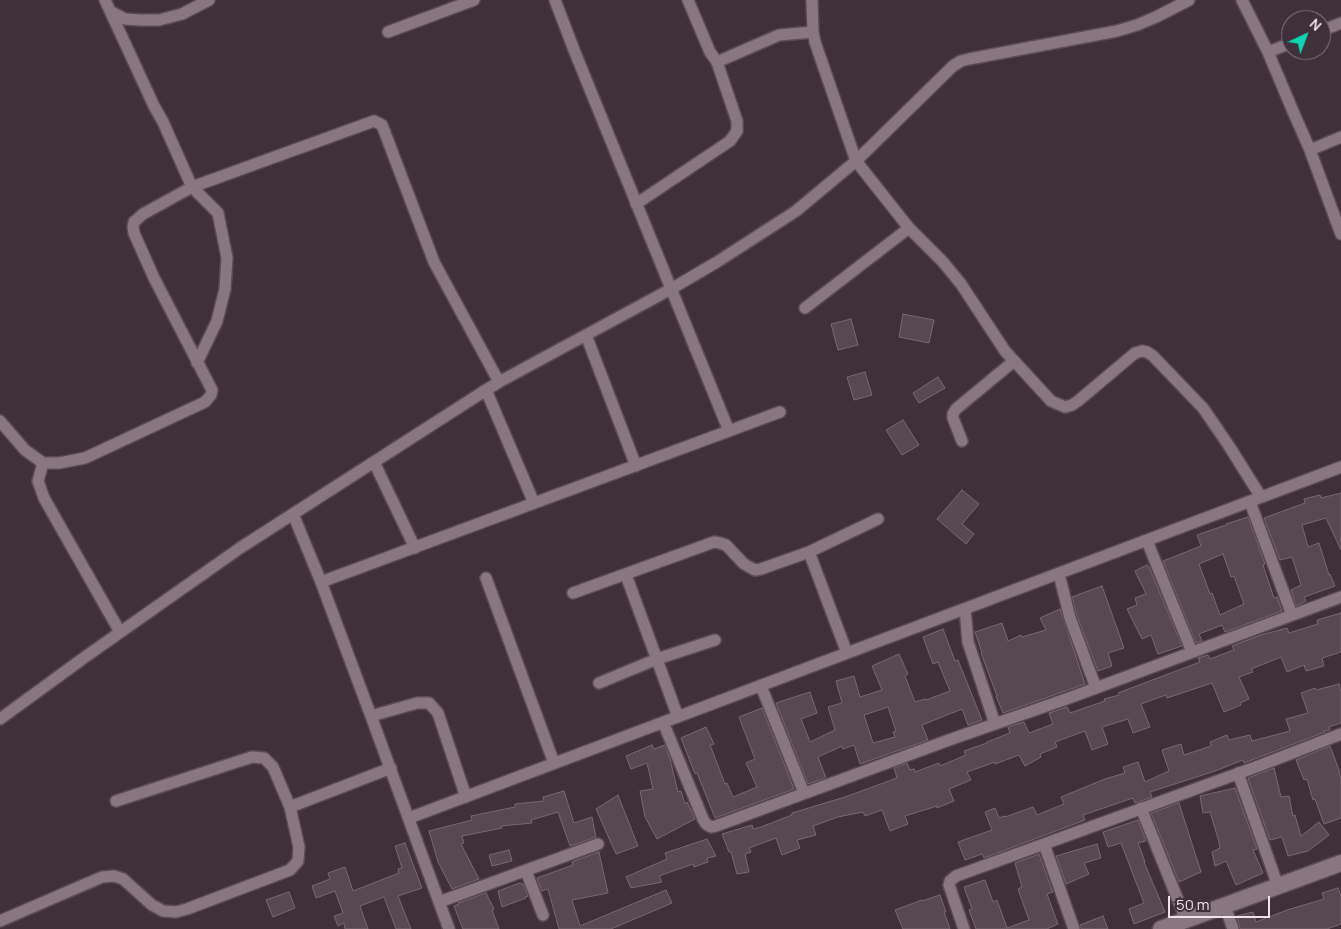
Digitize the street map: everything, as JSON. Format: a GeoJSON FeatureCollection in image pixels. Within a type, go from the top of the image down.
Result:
{"type":"FeatureCollection","features":[{"type":"Feature","properties":{"kind":"main road"},"geometry":{"type":"LineString","coordinates":[[1161,929],[1341,863]]}},
{"type":"Feature","properties":{"kind":"street"},"geometry":{"type":"LineString","coordinates":[[108,5],[126,19],[159,20],[182,14],[209,0]]}},
{"type":"Feature","properties":{"kind":"street"},"geometry":{"type":"LineString","coordinates":[[388,32],[474,0]]}},
{"type":"Feature","properties":{"kind":"street"},"geometry":{"type":"LineString","coordinates":[[555,0],[729,431]]}},
{"type":"Feature","properties":{"kind":"street"},"geometry":{"type":"LineString","coordinates":[[636,204],[730,141],[738,131],[737,121],[717,62],[710,52],[688,0]]}},
{"type":"Feature","properties":{"kind":"street"},"geometry":{"type":"LineString","coordinates":[[812,0],[815,42],[856,161],[909,228],[943,262],[961,284],[1005,351],[1014,361],[1051,401],[1065,407],[1078,401],[1135,353],[1147,352],[1203,408],[1261,498]]}},
{"type":"Feature","properties":{"kind":"street"},"geometry":{"type":"LineString","coordinates":[[0,719],[232,553],[486,390],[671,289],[732,253],[796,211],[856,161],[953,66],[961,61],[1117,31],[1156,17],[1189,0]]}},
{"type":"Feature","properties":{"kind":"street"},"geometry":{"type":"LineString","coordinates":[[1242,0],[1268,52],[1310,150],[1341,234]]}},
{"type":"Feature","properties":{"kind":"street"},"geometry":{"type":"LineString","coordinates":[[108,5],[192,187],[218,213],[227,258],[225,289],[217,321],[197,363]]}},
{"type":"Feature","properties":{"kind":"street"},"geometry":{"type":"LineString","coordinates":[[717,62],[778,35],[813,32]]}},
{"type":"Feature","properties":{"kind":"street"},"geometry":{"type":"LineString","coordinates":[[1268,52],[1281,47]]}},
{"type":"Feature","properties":{"kind":"street"},"geometry":{"type":"LineString","coordinates":[[0,421],[25,450],[43,463],[59,463],[85,458],[205,402],[212,396],[212,390],[154,278],[134,233],[134,222],[143,214],[192,187],[374,121],[382,125],[434,262],[499,382]]}},
{"type":"Feature","properties":{"kind":"street"},"geometry":{"type":"LineString","coordinates":[[1310,150],[1341,137]]}},
{"type":"Feature","properties":{"kind":"street"},"geometry":{"type":"LineString","coordinates":[[805,308],[909,228]]}},
{"type":"Feature","properties":{"kind":"street"},"geometry":{"type":"LineString","coordinates":[[586,335],[636,466]]}},
{"type":"Feature","properties":{"kind":"street"},"geometry":{"type":"LineString","coordinates":[[962,441],[953,414],[1014,361]]}},
{"type":"Feature","properties":{"kind":"street"},"geometry":{"type":"LineString","coordinates":[[486,390],[534,504]]}},
{"type":"Feature","properties":{"kind":"street"},"geometry":{"type":"LineString","coordinates":[[321,582],[780,412]]}},
{"type":"Feature","properties":{"kind":"street"},"geometry":{"type":"LineString","coordinates":[[374,462],[415,548]]}},
{"type":"Feature","properties":{"kind":"street"},"geometry":{"type":"LineString","coordinates":[[43,463],[38,480],[44,498],[120,632]]}},
{"type":"Feature","properties":{"kind":"street"},"geometry":{"type":"LineString","coordinates":[[409,818],[1341,467]]}},
{"type":"Feature","properties":{"kind":"street"},"geometry":{"type":"LineString","coordinates":[[1250,502],[1292,616]]}},
{"type":"Feature","properties":{"kind":"street"},"geometry":{"type":"LineString","coordinates":[[293,514],[321,582],[391,768],[448,929]]}},
{"type":"Feature","properties":{"kind":"street"},"geometry":{"type":"LineString","coordinates":[[573,593],[714,542],[726,545],[749,568],[761,569],[809,552],[878,519]]}},
{"type":"Feature","properties":{"kind":"street"},"geometry":{"type":"LineString","coordinates":[[1147,541],[1192,652]]}},
{"type":"Feature","properties":{"kind":"street"},"geometry":{"type":"LineString","coordinates":[[809,552],[847,653]]}},
{"type":"Feature","properties":{"kind":"street"},"geometry":{"type":"LineString","coordinates":[[1059,574],[1070,618],[1096,688]]}},
{"type":"Feature","properties":{"kind":"street"},"geometry":{"type":"LineString","coordinates":[[626,575],[678,717]]}},
{"type":"Feature","properties":{"kind":"street"},"geometry":{"type":"LineString","coordinates":[[486,578],[554,763]]}},
{"type":"Feature","properties":{"kind":"street"},"geometry":{"type":"LineString","coordinates":[[663,722],[703,819],[706,824],[716,826],[1341,597]]}},
{"type":"Feature","properties":{"kind":"street"},"geometry":{"type":"LineString","coordinates":[[965,609],[968,642],[995,724]]}},
{"type":"Feature","properties":{"kind":"street"},"geometry":{"type":"LineString","coordinates":[[599,683],[657,659],[715,640]]}},
{"type":"Feature","properties":{"kind":"street"},"geometry":{"type":"LineString","coordinates":[[761,686],[804,793]]}},
{"type":"Feature","properties":{"kind":"street"},"geometry":{"type":"LineString","coordinates":[[371,716],[417,703],[430,703],[438,714],[466,796]]}},
{"type":"Feature","properties":{"kind":"street"},"geometry":{"type":"LineString","coordinates":[[964,929],[950,889],[950,881],[956,876],[1339,735],[1341,747]]}},
{"type":"Feature","properties":{"kind":"street"},"geometry":{"type":"LineString","coordinates":[[0,921],[89,881],[114,876],[123,880],[152,905],[163,911],[176,912],[290,870],[298,861],[299,854],[290,807],[273,767],[264,758],[252,757],[116,801]]}},
{"type":"Feature","properties":{"kind":"street"},"geometry":{"type":"LineString","coordinates":[[290,807],[391,768]]}},
{"type":"Feature","properties":{"kind":"street"},"geometry":{"type":"LineString","coordinates":[[1238,773],[1278,886]]}},
{"type":"Feature","properties":{"kind":"street"},"geometry":{"type":"LineString","coordinates":[[1141,808],[1186,920]]}},
{"type":"Feature","properties":{"kind":"street"},"geometry":{"type":"LineString","coordinates":[[439,902],[598,844]]}},
{"type":"Feature","properties":{"kind":"street"},"geometry":{"type":"LineString","coordinates":[[1044,844],[1074,929]]}},
{"type":"Feature","properties":{"kind":"street"},"geometry":{"type":"LineString","coordinates":[[526,870],[543,915]]}},
{"type":"Feature","properties":{"kind":"street"},"geometry":{"type":"LineString","coordinates":[[1225,906],[1233,929]]}},
{"type":"Feature","properties":{"kind":"building"},"geometry":{"type":"Polygon","coordinates":[[[903,314],[934,320],[929,343],[899,337],[903,314]]]}},
{"type":"Feature","properties":{"kind":"building"},"geometry":{"type":"Polygon","coordinates":[[[851,319],[858,345],[838,350],[831,324],[851,319]]]}},
{"type":"Feature","properties":{"kind":"building"},"geometry":{"type":"Polygon","coordinates":[[[865,372],[872,395],[854,400],[847,377],[865,372]]]}},
{"type":"Feature","properties":{"kind":"building"},"geometry":{"type":"Polygon","coordinates":[[[938,377],[945,388],[919,403],[913,393],[938,377]]]}},
{"type":"Feature","properties":{"kind":"building"},"geometry":{"type":"Polygon","coordinates":[[[903,420],[919,445],[902,455],[886,430],[903,420]]]}},
{"type":"Feature","properties":{"kind":"building"},"geometry":{"type":"Polygon","coordinates":[[[962,490],[979,504],[962,524],[974,534],[966,544],[937,519],[962,490]]]}},
{"type":"Feature","properties":{"kind":"building"},"geometry":{"type":"Polygon","coordinates":[[[1341,493],[1341,550],[1326,518],[1302,525],[1308,547],[1319,543],[1329,575],[1335,586],[1304,597],[1306,601],[1296,606],[1291,590],[1301,585],[1292,557],[1280,560],[1264,518],[1305,503],[1304,499],[1320,495],[1321,498],[1341,493]]]}},
{"type":"Feature","properties":{"kind":"building"},"geometry":{"type":"Polygon","coordinates":[[[1248,517],[1265,564],[1263,565],[1274,598],[1277,597],[1282,611],[1225,632],[1222,625],[1199,634],[1202,641],[1196,643],[1163,561],[1201,546],[1197,535],[1248,517]],[[1223,554],[1199,564],[1220,615],[1244,604],[1234,576],[1231,577],[1223,554]]]}},
{"type":"Feature","properties":{"kind":"building"},"geometry":{"type":"Polygon","coordinates":[[[1147,565],[1182,646],[1158,654],[1151,635],[1142,639],[1127,609],[1137,605],[1135,598],[1146,594],[1135,571],[1147,565]]]}},
{"type":"Feature","properties":{"kind":"building"},"geometry":{"type":"Polygon","coordinates":[[[1102,586],[1124,648],[1108,653],[1112,666],[1098,671],[1077,616],[1072,597],[1102,586]]]}},
{"type":"Feature","properties":{"kind":"building"},"geometry":{"type":"Polygon","coordinates":[[[1060,609],[1085,684],[1003,713],[975,632],[1002,623],[1008,641],[1021,635],[1022,637],[1046,630],[1040,618],[1060,609]]]}},
{"type":"Feature","properties":{"kind":"building"},"geometry":{"type":"Polygon","coordinates":[[[1341,613],[1341,652],[1322,658],[1324,666],[1306,671],[1304,665],[1287,672],[1281,657],[1251,669],[1253,672],[1239,677],[1249,699],[1240,703],[1241,705],[1224,712],[1212,683],[1167,698],[1166,695],[1141,704],[1150,727],[1133,733],[1128,719],[1102,727],[1108,744],[1092,750],[1085,731],[1055,742],[1057,747],[1040,754],[1041,757],[1025,766],[1019,755],[967,772],[971,780],[949,789],[954,801],[937,808],[937,806],[905,816],[908,824],[890,831],[882,810],[865,816],[863,812],[838,817],[813,826],[816,835],[797,840],[800,848],[782,855],[776,838],[749,848],[751,852],[745,854],[749,872],[737,874],[731,852],[729,852],[722,834],[752,825],[753,829],[761,827],[792,815],[792,813],[845,797],[897,778],[894,768],[907,763],[910,770],[914,769],[915,772],[939,763],[940,766],[966,755],[964,751],[1010,733],[1008,727],[1024,722],[1029,733],[1053,724],[1049,713],[1067,707],[1070,713],[1105,701],[1104,699],[1119,695],[1118,693],[1200,662],[1198,658],[1208,655],[1210,659],[1234,650],[1232,646],[1261,635],[1287,628],[1289,633],[1318,624],[1317,620],[1341,613]]]}},
{"type":"Feature","properties":{"kind":"building"},"geometry":{"type":"Polygon","coordinates":[[[943,629],[955,661],[958,660],[982,720],[968,725],[962,709],[922,725],[928,740],[860,764],[854,745],[843,749],[842,746],[818,757],[826,778],[808,784],[776,703],[810,692],[817,713],[801,719],[810,742],[835,730],[828,707],[842,703],[836,681],[854,676],[860,697],[882,690],[872,666],[899,654],[908,674],[905,676],[915,702],[950,691],[938,662],[933,664],[923,637],[943,629]],[[888,707],[864,715],[873,743],[895,737],[893,732],[896,731],[888,707]]]}},
{"type":"Feature","properties":{"kind":"building"},"geometry":{"type":"Polygon","coordinates":[[[1339,684],[1341,692],[1341,723],[1329,727],[1330,730],[1244,763],[1243,760],[1150,792],[1152,797],[1135,803],[1133,798],[1083,815],[1085,820],[984,858],[982,854],[965,860],[958,842],[992,830],[985,812],[995,808],[999,818],[1033,807],[1037,815],[1064,804],[1061,797],[1125,773],[1123,767],[1138,762],[1145,782],[1169,771],[1162,750],[1181,744],[1184,755],[1211,746],[1210,742],[1227,735],[1229,740],[1250,735],[1252,741],[1290,731],[1286,719],[1308,713],[1301,693],[1315,688],[1316,690],[1339,684]]]}},
{"type":"Feature","properties":{"kind":"building"},"geometry":{"type":"Polygon","coordinates":[[[762,708],[794,789],[715,818],[681,738],[706,727],[714,744],[710,745],[725,784],[727,783],[733,797],[757,787],[746,763],[755,759],[739,717],[762,708]]]}},
{"type":"Feature","properties":{"kind":"building"},"geometry":{"type":"Polygon","coordinates":[[[652,745],[654,749],[665,745],[678,792],[681,791],[685,804],[687,802],[695,819],[657,839],[645,817],[640,791],[653,789],[647,763],[631,769],[626,756],[652,745]]]}},
{"type":"Feature","properties":{"kind":"building"},"geometry":{"type":"Polygon","coordinates":[[[1330,746],[1341,779],[1341,818],[1324,824],[1315,799],[1313,800],[1307,779],[1304,780],[1296,760],[1330,746]]]}},
{"type":"Feature","properties":{"kind":"building"},"geometry":{"type":"Polygon","coordinates":[[[1274,768],[1281,797],[1289,796],[1293,816],[1295,815],[1301,836],[1319,822],[1329,835],[1308,851],[1288,856],[1282,837],[1270,840],[1248,778],[1274,768]]]}},
{"type":"Feature","properties":{"kind":"building"},"geometry":{"type":"Polygon","coordinates":[[[1235,788],[1257,849],[1253,850],[1263,873],[1236,885],[1226,861],[1215,866],[1212,852],[1220,848],[1219,842],[1210,812],[1203,813],[1200,796],[1235,788]]]}},
{"type":"Feature","properties":{"kind":"building"},"geometry":{"type":"Polygon","coordinates":[[[564,791],[574,823],[592,817],[596,837],[570,846],[558,812],[531,820],[532,823],[501,826],[502,828],[462,836],[464,843],[461,844],[479,879],[452,889],[438,862],[429,831],[472,820],[471,816],[515,807],[515,804],[544,801],[543,797],[564,791]]]}},
{"type":"Feature","properties":{"kind":"building"},"geometry":{"type":"Polygon","coordinates":[[[618,795],[638,846],[616,854],[596,809],[618,795]]]}},
{"type":"Feature","properties":{"kind":"building"},"geometry":{"type":"Polygon","coordinates":[[[1179,803],[1201,872],[1179,882],[1151,813],[1179,803]]]}},
{"type":"Feature","properties":{"kind":"building"},"geometry":{"type":"Polygon","coordinates":[[[1138,820],[1146,841],[1138,843],[1165,912],[1134,924],[1129,909],[1144,903],[1121,843],[1108,847],[1103,832],[1138,820]]]}},
{"type":"Feature","properties":{"kind":"building"},"geometry":{"type":"Polygon","coordinates":[[[707,839],[716,856],[707,858],[708,862],[694,867],[693,864],[659,876],[662,882],[631,888],[626,877],[667,859],[665,853],[707,839]]]}},
{"type":"Feature","properties":{"kind":"building"},"geometry":{"type":"Polygon","coordinates":[[[405,843],[422,888],[398,896],[411,929],[396,929],[384,897],[360,906],[368,929],[345,929],[344,923],[338,926],[334,916],[343,913],[335,891],[316,898],[312,886],[330,879],[328,873],[345,867],[353,891],[399,873],[398,869],[402,868],[395,846],[405,843]]]}},
{"type":"Feature","properties":{"kind":"building"},"geometry":{"type":"Polygon","coordinates":[[[1097,844],[1101,858],[1084,863],[1089,874],[1066,884],[1056,856],[1097,844]]]}},
{"type":"Feature","properties":{"kind":"building"},"geometry":{"type":"Polygon","coordinates":[[[509,850],[512,861],[492,866],[489,855],[509,850]]]}},
{"type":"Feature","properties":{"kind":"building"},"geometry":{"type":"Polygon","coordinates":[[[599,852],[608,893],[572,900],[580,926],[666,890],[672,903],[611,929],[559,929],[548,889],[542,891],[537,878],[573,865],[572,862],[574,861],[599,852]]]}},
{"type":"Feature","properties":{"kind":"building"},"geometry":{"type":"Polygon","coordinates":[[[1039,854],[1053,892],[1047,894],[1058,924],[1047,929],[976,929],[969,910],[972,909],[964,887],[985,880],[993,902],[997,900],[1007,928],[1029,920],[1018,889],[1022,887],[1015,863],[1039,854]]]}},
{"type":"Feature","properties":{"kind":"building"},"geometry":{"type":"Polygon","coordinates":[[[520,883],[523,884],[528,896],[502,907],[498,891],[520,883]]]}},
{"type":"Feature","properties":{"kind":"building"},"geometry":{"type":"Polygon","coordinates":[[[1338,888],[1341,896],[1341,924],[1327,929],[1240,929],[1237,916],[1253,912],[1256,922],[1324,899],[1322,893],[1338,888]]]}},
{"type":"Feature","properties":{"kind":"building"},"geometry":{"type":"Polygon","coordinates":[[[289,892],[295,908],[273,917],[266,900],[289,892]]]}},
{"type":"Feature","properties":{"kind":"building"},"geometry":{"type":"Polygon","coordinates":[[[486,893],[494,909],[492,910],[499,929],[463,929],[454,906],[486,893]]]}},
{"type":"Feature","properties":{"kind":"building"},"geometry":{"type":"Polygon","coordinates":[[[940,895],[950,929],[903,929],[895,910],[940,895]]]}},
{"type":"Feature","properties":{"kind":"building"},"geometry":{"type":"Polygon","coordinates":[[[1103,916],[1108,929],[1081,929],[1080,925],[1103,916]]]}}]}
